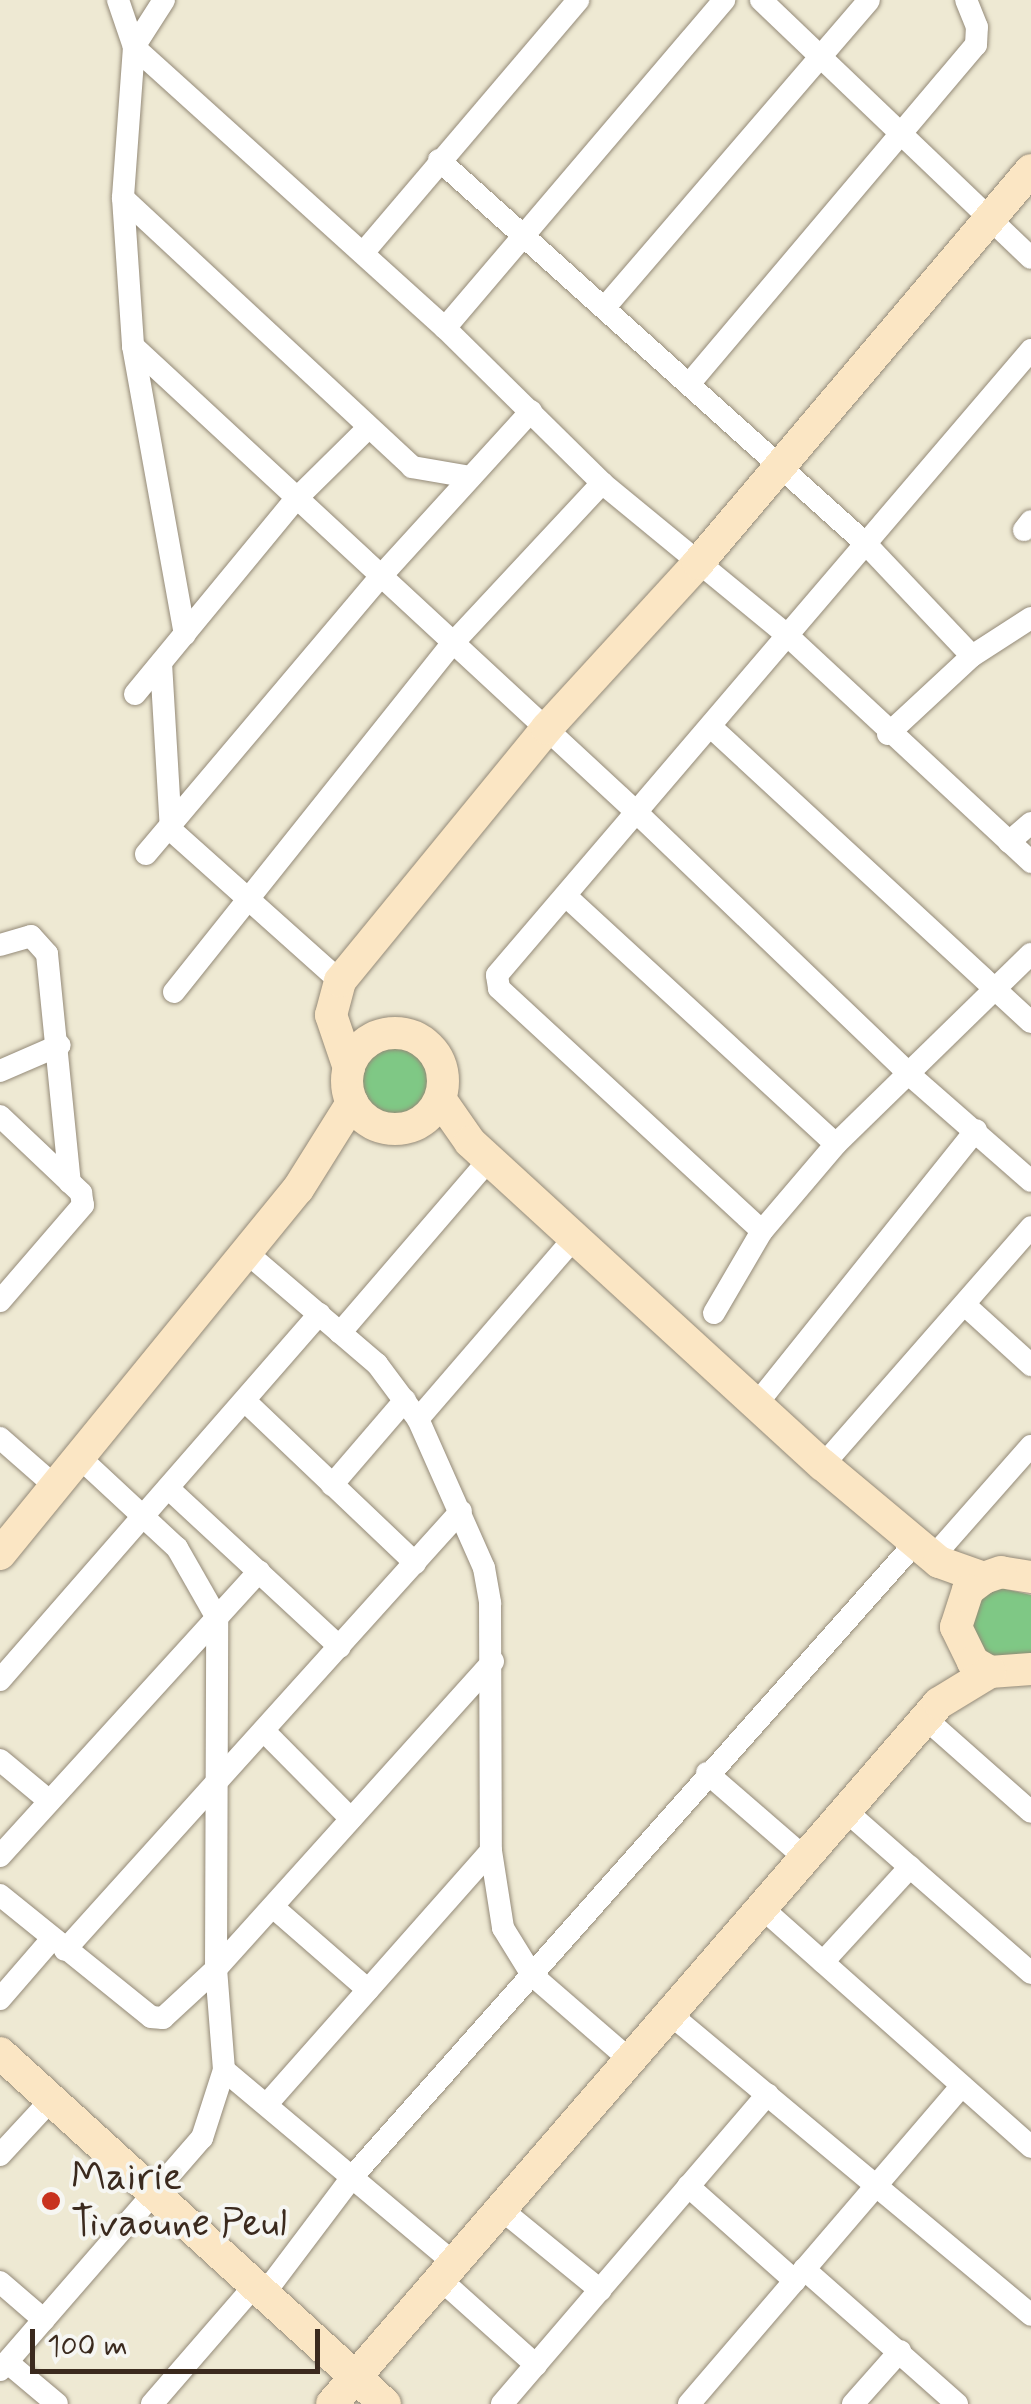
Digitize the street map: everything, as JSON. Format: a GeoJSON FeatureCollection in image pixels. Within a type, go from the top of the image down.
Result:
{"type":"FeatureCollection","features":[{"type":"Feature","properties":{"kind":"street"},"geometry":{"type":"LineString","coordinates":[[118,0],[134,48],[123,198],[133,346],[185,634]]}},
{"type":"Feature","properties":{"kind":"street"},"geometry":{"type":"LineString","coordinates":[[134,48],[164,0]]}},
{"type":"Feature","properties":{"kind":"street"},"geometry":{"type":"LineString","coordinates":[[363,253],[578,0]]}},
{"type":"Feature","properties":{"kind":"street"},"geometry":{"type":"LineString","coordinates":[[445,328],[724,0]]}},
{"type":"Feature","properties":{"kind":"street"},"geometry":{"type":"LineString","coordinates":[[761,0],[986,220],[1031,258]]}},
{"type":"Feature","properties":{"kind":"street"},"geometry":{"type":"LineString","coordinates":[[606,306],[869,0]]}},
{"type":"Feature","properties":{"kind":"street"},"geometry":{"type":"LineString","coordinates":[[690,383],[976,45],[977,27],[966,0]]}},
{"type":"Feature","properties":{"kind":"street"},"geometry":{"type":"LineString","coordinates":[[134,48],[445,328],[602,483],[788,636],[888,734],[1031,862]]}},
{"type":"Feature","properties":{"kind":"street"},"geometry":{"type":"LineString","coordinates":[[439,160],[526,233],[866,544],[972,656]]}},
{"type":"Feature","properties":{"kind":"street"},"geometry":{"type":"LineString","coordinates":[[0,1554],[298,1190],[352,1103],[348,1068],[331,1015],[340,982],[547,728],[698,563],[1031,170]]}},
{"type":"Feature","properties":{"kind":"street"},"geometry":{"type":"LineString","coordinates":[[123,198],[412,467],[470,477]]}},
{"type":"Feature","properties":{"kind":"street"},"geometry":{"type":"LineString","coordinates":[[133,346],[295,500],[634,809],[911,1076],[1031,1181]]}},
{"type":"Feature","properties":{"kind":"street"},"geometry":{"type":"LineString","coordinates":[[762,1231],[500,988],[497,975],[567,897],[634,809],[711,727],[1031,350]]}},
{"type":"Feature","properties":{"kind":"street"},"geometry":{"type":"LineString","coordinates":[[146,854],[171,830],[380,576],[531,411]]}},
{"type":"Feature","properties":{"kind":"street"},"geometry":{"type":"LineString","coordinates":[[135,694],[295,500],[367,429]]}},
{"type":"Feature","properties":{"kind":"street"},"geometry":{"type":"LineString","coordinates":[[174,992],[249,903],[453,643],[602,483]]}},
{"type":"Feature","properties":{"kind":"street"},"geometry":{"type":"LineString","coordinates":[[888,734],[972,656],[1031,618]]}},
{"type":"Feature","properties":{"kind":"street"},"geometry":{"type":"LineString","coordinates":[[161,663],[171,830],[340,982]]}},
{"type":"Feature","properties":{"kind":"street"},"geometry":{"type":"LineString","coordinates":[[711,727],[1031,1022]]}},
{"type":"Feature","properties":{"kind":"street"},"geometry":{"type":"LineString","coordinates":[[1009,842],[1031,823]]}},
{"type":"Feature","properties":{"kind":"street"},"geometry":{"type":"LineString","coordinates":[[567,897],[836,1144]]}},
{"type":"Feature","properties":{"kind":"street"},"geometry":{"type":"LineString","coordinates":[[0,945],[31,936],[40,942],[54,985],[70,1183]]}},
{"type":"Feature","properties":{"kind":"street"},"geometry":{"type":"LineString","coordinates":[[714,1313],[762,1231],[836,1144],[911,1076],[1031,954]]}},
{"type":"Feature","properties":{"kind":"street"},"geometry":{"type":"LineString","coordinates":[[331,1015],[374,1038],[400,1034],[427,1044],[443,1074],[440,1099],[480,1151],[759,1401],[823,1464],[929,1554],[984,1578]]}},
{"type":"Feature","properties":{"kind":"street"},"geometry":{"type":"LineString","coordinates":[[348,1068],[374,1038]]}},
{"type":"Feature","properties":{"kind":"street"},"geometry":{"type":"LineString","coordinates":[[0,1071],[60,1045]]}},
{"type":"Feature","properties":{"kind":"street"},"geometry":{"type":"LineString","coordinates":[[298,1190],[440,1099]]}},
{"type":"Feature","properties":{"kind":"street"},"geometry":{"type":"LineString","coordinates":[[352,1103],[392,1127],[480,1151]]}},
{"type":"Feature","properties":{"kind":"street"},"geometry":{"type":"LineString","coordinates":[[0,1116],[70,1183],[83,1205],[3,1291]]}},
{"type":"Feature","properties":{"kind":"street"},"geometry":{"type":"LineString","coordinates":[[759,1401],[976,1130]]}},
{"type":"Feature","properties":{"kind":"street"},"geometry":{"type":"LineString","coordinates":[[340,1333],[480,1151]]}},
{"type":"Feature","properties":{"kind":"street"},"geometry":{"type":"LineString","coordinates":[[823,1464],[966,1306],[1031,1226]]}},
{"type":"Feature","properties":{"kind":"street"},"geometry":{"type":"LineString","coordinates":[[332,1485],[412,1410],[575,1237]]}},
{"type":"Feature","properties":{"kind":"street"},"geometry":{"type":"LineString","coordinates":[[247,1253],[340,1333],[412,1410],[462,1511],[484,1568],[493,1660],[491,1851],[504,1928],[532,1975],[630,2060]]}},
{"type":"Feature","properties":{"kind":"street"},"geometry":{"type":"LineString","coordinates":[[966,1306],[1031,1365]]}},
{"type":"Feature","properties":{"kind":"street"},"geometry":{"type":"LineString","coordinates":[[0,1680],[318,1314]]}},
{"type":"Feature","properties":{"kind":"street"},"geometry":{"type":"LineString","coordinates":[[245,1401],[415,1564]]}},
{"type":"Feature","properties":{"kind":"street"},"geometry":{"type":"LineString","coordinates":[[0,1438],[56,1487]]}},
{"type":"Feature","properties":{"kind":"street"},"geometry":{"type":"LineString","coordinates":[[152,2404],[259,2290],[353,2176],[707,1772],[929,1554],[1031,1446]]}},
{"type":"Feature","properties":{"kind":"street"},"geometry":{"type":"LineString","coordinates":[[56,2404],[4,2366],[202,2138],[224,2070],[216,1970],[214,1789],[222,1666],[217,1618],[177,1548],[80,1458]]}},
{"type":"Feature","properties":{"kind":"street"},"geometry":{"type":"LineString","coordinates":[[168,1488],[340,1647]]}},
{"type":"Feature","properties":{"kind":"street"},"geometry":{"type":"LineString","coordinates":[[0,1999],[214,1789],[462,1511]]}},
{"type":"Feature","properties":{"kind":"street"},"geometry":{"type":"LineString","coordinates":[[929,1554],[958,1608],[961,1646],[933,1711]]}},
{"type":"Feature","properties":{"kind":"street"},"geometry":{"type":"LineString","coordinates":[[0,1856],[47,1799],[259,1571]]}},
{"type":"Feature","properties":{"kind":"street"},"geometry":{"type":"LineString","coordinates":[[958,1608],[984,1578],[1000,1572],[1031,1578]]}},
{"type":"Feature","properties":{"kind":"street"},"geometry":{"type":"LineString","coordinates":[[961,1646],[990,1672]]}},
{"type":"Feature","properties":{"kind":"street"},"geometry":{"type":"LineString","coordinates":[[0,1896],[151,2017],[172,2013],[216,1970],[493,1660]]}},
{"type":"Feature","properties":{"kind":"street"},"geometry":{"type":"LineString","coordinates":[[332,2404],[933,1711],[990,1672],[1031,1670]]}},
{"type":"Feature","properties":{"kind":"street"},"geometry":{"type":"LineString","coordinates":[[933,1711],[1031,1812]]}},
{"type":"Feature","properties":{"kind":"street"},"geometry":{"type":"LineString","coordinates":[[265,1732],[352,1819]]}},
{"type":"Feature","properties":{"kind":"street"},"geometry":{"type":"LineString","coordinates":[[0,1760],[47,1799]]}},
{"type":"Feature","properties":{"kind":"street"},"geometry":{"type":"LineString","coordinates":[[707,1772],[805,1858]]}},
{"type":"Feature","properties":{"kind":"street"},"geometry":{"type":"LineString","coordinates":[[846,1811],[1031,1973]]}},
{"type":"Feature","properties":{"kind":"street"},"geometry":{"type":"LineString","coordinates":[[267,2104],[491,1851]]}},
{"type":"Feature","properties":{"kind":"street"},"geometry":{"type":"LineString","coordinates":[[823,1962],[910,1867]]}},
{"type":"Feature","properties":{"kind":"street"},"geometry":{"type":"LineString","coordinates":[[273,1906],[368,1990]]}},
{"type":"Feature","properties":{"kind":"street"},"geometry":{"type":"LineString","coordinates":[[762,1908],[1031,2147]]}},
{"type":"Feature","properties":{"kind":"street"},"geometry":{"type":"LineString","coordinates":[[670,2014],[1031,2315]]}},
{"type":"Feature","properties":{"kind":"street"},"geometry":{"type":"LineString","coordinates":[[0,2053],[385,2404]]}},
{"type":"Feature","properties":{"kind":"street"},"geometry":{"type":"LineString","coordinates":[[224,2070],[353,2176],[536,2365]]}},
{"type":"Feature","properties":{"kind":"street"},"geometry":{"type":"LineString","coordinates":[[688,2404],[962,2086]]}},
{"type":"Feature","properties":{"kind":"street"},"geometry":{"type":"LineString","coordinates":[[502,2404],[768,2094]]}},
{"type":"Feature","properties":{"kind":"street"},"geometry":{"type":"LineString","coordinates":[[0,2155],[51,2100]]}},
{"type":"Feature","properties":{"kind":"street"},"geometry":{"type":"LineString","coordinates":[[688,2186],[900,2351],[956,2404]]}},
{"type":"Feature","properties":{"kind":"street"},"geometry":{"type":"LineString","coordinates":[[502,2210],[600,2290]]}},
{"type":"Feature","properties":{"kind":"street"},"geometry":{"type":"LineString","coordinates":[[0,2282],[44,2320]]}},
{"type":"Feature","properties":{"kind":"street"},"geometry":{"type":"LineString","coordinates":[[854,2404],[900,2351]]}},
{"type":"Feature","properties":{"kind":"green space"},"geometry":{"type":"Polygon","coordinates":[[[391,1041],[418,1052],[429,1079],[418,1106],[391,1117],[364,1106],[353,1079],[364,1052],[391,1041]]]}},
{"type":"Feature","properties":{"kind":"green space"},"geometry":{"type":"Polygon","coordinates":[[[996,1587],[1031,1595],[1031,1653],[1018,1660],[989,1657],[970,1634],[974,1605],[996,1587]]]}},
{"type":"Feature","properties":{"kind":"place","name":"Mairie Tivaoune Peul"},"geometry":{"type":"Point","coordinates":[51,2201]}}]}
